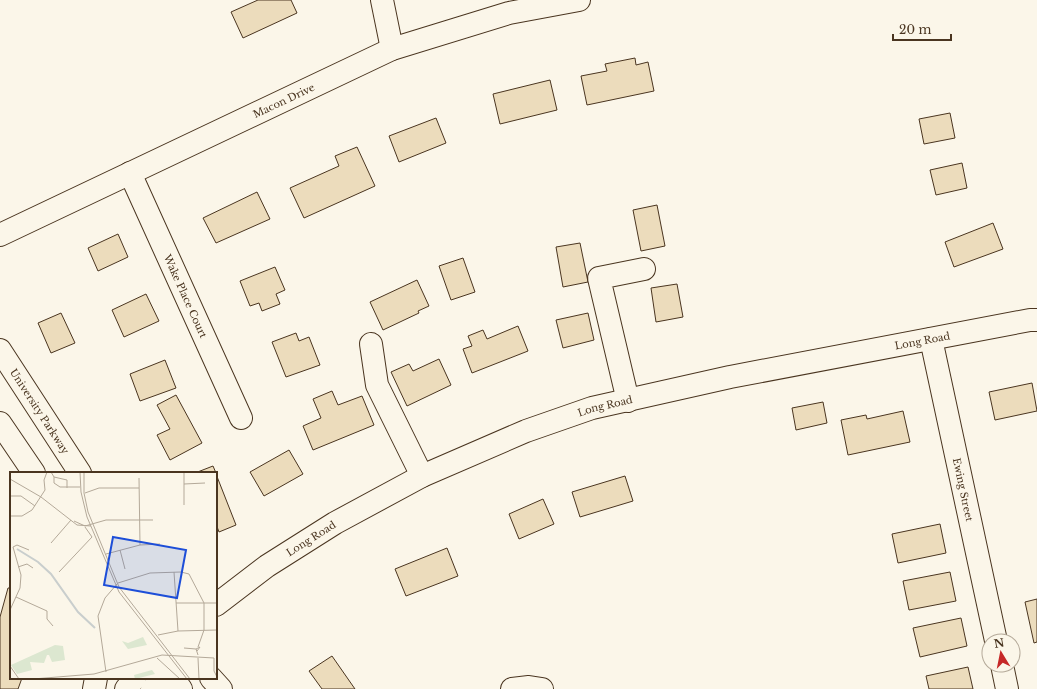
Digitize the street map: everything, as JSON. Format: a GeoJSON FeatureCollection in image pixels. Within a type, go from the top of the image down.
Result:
{"type":"FeatureCollection","features":[{"type":"Feature","properties":{"kind":"street"},"geometry":{"type":"LineString","coordinates":[[382,0],[392,49]]}},
{"type":"Feature","properties":{"kind":"street","name":"Macon Drive"},"geometry":{"type":"LineString","coordinates":[[0,235],[392,49],[508,13],[579,0]]}},
{"type":"Feature","properties":{"kind":"street","name":"Wake Place Court"},"geometry":{"type":"LineString","coordinates":[[130,173],[241,418]]}},
{"type":"Feature","properties":{"kind":"street"},"geometry":{"type":"LineString","coordinates":[[628,401],[598,278],[644,269]]}},
{"type":"Feature","properties":{"kind":"street","name":"Long Road"},"geometry":{"type":"LineString","coordinates":[[217,604],[267,566],[335,523],[422,476],[526,431],[592,408],[744,375],[1030,320],[1037,320]]}},
{"type":"Feature","properties":{"kind":"street","name":"Ewing Street"},"geometry":{"type":"LineString","coordinates":[[931,339],[994,633]]}},
{"type":"Feature","properties":{"kind":"street"},"geometry":{"type":"LineString","coordinates":[[371,344],[377,385],[422,476]]}},
{"type":"Feature","properties":{"kind":"street","name":"University Parkway"},"geometry":{"type":"LineString","coordinates":[[0,350],[79,472]]}},
{"type":"Feature","properties":{"kind":"street"},"geometry":{"type":"LineString","coordinates":[[0,423],[33,472]]}},
{"type":"Feature","properties":{"kind":"street"},"geometry":{"type":"LineString","coordinates":[[1004,673],[1007,689]]}},
{"type":"Feature","properties":{"kind":"street"},"geometry":{"type":"LineString","coordinates":[[94,689],[96,679]]}},
{"type":"Feature","properties":{"kind":"street"},"geometry":{"type":"LineString","coordinates":[[126,689],[134,679]]}},
{"type":"Feature","properties":{"kind":"street"},"geometry":{"type":"LineString","coordinates":[[152,689],[163,679]]}},
{"type":"Feature","properties":{"kind":"street"},"geometry":{"type":"LineString","coordinates":[[174,679],[181,689]]}},
{"type":"Feature","properties":{"kind":"street"},"geometry":{"type":"LineString","coordinates":[[212,679],[220,689]]}},
{"type":"Feature","properties":{"kind":"street"},"geometry":{"type":"LineString","coordinates":[[512,689],[529,686],[542,689]]}},
{"type":"Feature","properties":{"kind":"building"},"geometry":{"type":"Polygon","coordinates":[[[258,0],[291,0],[297,13],[243,38],[231,12],[258,0]]]}},
{"type":"Feature","properties":{"kind":"building"},"geometry":{"type":"Polygon","coordinates":[[[635,58],[636,65],[648,62],[654,91],[587,105],[581,76],[607,71],[605,64],[635,58]]]}},
{"type":"Feature","properties":{"kind":"building"},"geometry":{"type":"Polygon","coordinates":[[[550,80],[557,110],[500,124],[493,94],[550,80]]]}},
{"type":"Feature","properties":{"kind":"building"},"geometry":{"type":"Polygon","coordinates":[[[950,113],[955,138],[924,144],[919,119],[950,113]]]}},
{"type":"Feature","properties":{"kind":"building"},"geometry":{"type":"Polygon","coordinates":[[[436,118],[446,143],[399,162],[389,136],[436,118]]]}},
{"type":"Feature","properties":{"kind":"building"},"geometry":{"type":"Polygon","coordinates":[[[357,147],[375,186],[304,218],[290,188],[339,166],[335,156],[357,147]]]}},
{"type":"Feature","properties":{"kind":"building"},"geometry":{"type":"Polygon","coordinates":[[[962,163],[967,188],[936,195],[930,170],[962,163]]]}},
{"type":"Feature","properties":{"kind":"building"},"geometry":{"type":"Polygon","coordinates":[[[257,192],[270,219],[216,243],[203,218],[257,192]]]}},
{"type":"Feature","properties":{"kind":"building"},"geometry":{"type":"Polygon","coordinates":[[[657,205],[665,246],[641,251],[633,210],[657,205]]]}},
{"type":"Feature","properties":{"kind":"building"},"geometry":{"type":"Polygon","coordinates":[[[993,223],[1003,249],[954,267],[945,242],[993,223]]]}},
{"type":"Feature","properties":{"kind":"building"},"geometry":{"type":"Polygon","coordinates":[[[118,234],[128,257],[98,271],[88,248],[118,234]]]}},
{"type":"Feature","properties":{"kind":"building"},"geometry":{"type":"Polygon","coordinates":[[[580,243],[588,282],[563,287],[556,247],[580,243]]]}},
{"type":"Feature","properties":{"kind":"building"},"geometry":{"type":"Polygon","coordinates":[[[463,258],[475,292],[451,300],[439,266],[463,258]]]}},
{"type":"Feature","properties":{"kind":"building"},"geometry":{"type":"Polygon","coordinates":[[[275,267],[285,290],[276,294],[280,304],[262,311],[259,303],[250,306],[240,281],[275,267]]]}},
{"type":"Feature","properties":{"kind":"building"},"geometry":{"type":"Polygon","coordinates":[[[417,280],[429,306],[418,311],[419,313],[383,330],[370,302],[417,280]]]}},
{"type":"Feature","properties":{"kind":"building"},"geometry":{"type":"Polygon","coordinates":[[[677,284],[683,317],[656,322],[651,288],[677,284]]]}},
{"type":"Feature","properties":{"kind":"building"},"geometry":{"type":"Polygon","coordinates":[[[146,294],[159,321],[124,337],[112,310],[146,294]]]}},
{"type":"Feature","properties":{"kind":"building"},"geometry":{"type":"Polygon","coordinates":[[[61,313],[75,343],[51,353],[38,323],[61,313]]]}},
{"type":"Feature","properties":{"kind":"building"},"geometry":{"type":"Polygon","coordinates":[[[588,313],[594,340],[563,348],[556,320],[588,313]]]}},
{"type":"Feature","properties":{"kind":"building"},"geometry":{"type":"Polygon","coordinates":[[[518,326],[528,351],[472,373],[463,349],[472,346],[468,336],[483,330],[487,339],[518,326]]]}},
{"type":"Feature","properties":{"kind":"building"},"geometry":{"type":"Polygon","coordinates":[[[296,333],[299,341],[309,337],[320,365],[286,377],[272,342],[296,333]]]}},
{"type":"Feature","properties":{"kind":"building"},"geometry":{"type":"Polygon","coordinates":[[[439,359],[451,385],[407,406],[391,372],[409,364],[413,371],[439,359]]]}},
{"type":"Feature","properties":{"kind":"building"},"geometry":{"type":"Polygon","coordinates":[[[165,360],[176,388],[140,401],[130,374],[165,360]]]}},
{"type":"Feature","properties":{"kind":"building"},"geometry":{"type":"Polygon","coordinates":[[[1032,383],[1037,411],[995,420],[989,392],[1032,383]]]}},
{"type":"Feature","properties":{"kind":"building"},"geometry":{"type":"Polygon","coordinates":[[[332,391],[338,405],[362,396],[374,425],[313,450],[303,426],[321,418],[313,399],[332,391]]]}},
{"type":"Feature","properties":{"kind":"building"},"geometry":{"type":"Polygon","coordinates":[[[176,395],[202,443],[170,460],[157,435],[170,429],[157,405],[176,395]]]}},
{"type":"Feature","properties":{"kind":"building"},"geometry":{"type":"Polygon","coordinates":[[[823,402],[827,423],[796,430],[792,408],[823,402]]]}},
{"type":"Feature","properties":{"kind":"building"},"geometry":{"type":"Polygon","coordinates":[[[903,411],[910,442],[848,455],[841,420],[866,415],[867,419],[903,411]]]}},
{"type":"Feature","properties":{"kind":"building"},"geometry":{"type":"Polygon","coordinates":[[[289,450],[303,474],[264,496],[250,472],[289,450]]]}},
{"type":"Feature","properties":{"kind":"building"},"geometry":{"type":"Polygon","coordinates":[[[213,466],[216,472],[198,472],[213,466]]]}},
{"type":"Feature","properties":{"kind":"building"},"geometry":{"type":"Polygon","coordinates":[[[625,476],[633,501],[580,517],[572,492],[625,476]]]}},
{"type":"Feature","properties":{"kind":"building"},"geometry":{"type":"Polygon","coordinates":[[[217,477],[236,525],[219,532],[217,527],[217,477]]]}},
{"type":"Feature","properties":{"kind":"building"},"geometry":{"type":"Polygon","coordinates":[[[543,499],[554,524],[519,539],[509,514],[543,499]]]}},
{"type":"Feature","properties":{"kind":"building"},"geometry":{"type":"Polygon","coordinates":[[[940,524],[946,553],[898,563],[892,534],[940,524]]]}},
{"type":"Feature","properties":{"kind":"building"},"geometry":{"type":"Polygon","coordinates":[[[447,548],[458,576],[406,596],[395,569],[447,548]]]}},
{"type":"Feature","properties":{"kind":"building"},"geometry":{"type":"Polygon","coordinates":[[[950,572],[956,601],[909,610],[903,581],[950,572]]]}},
{"type":"Feature","properties":{"kind":"building"},"geometry":{"type":"Polygon","coordinates":[[[8,588],[10,588],[10,679],[22,679],[18,689],[0,689],[0,617],[8,588]]]}},
{"type":"Feature","properties":{"kind":"building"},"geometry":{"type":"Polygon","coordinates":[[[1037,599],[1037,642],[1034,643],[1025,602],[1037,599]]]}},
{"type":"Feature","properties":{"kind":"building"},"geometry":{"type":"Polygon","coordinates":[[[961,618],[967,646],[920,657],[913,628],[961,618]]]}},
{"type":"Feature","properties":{"kind":"building"},"geometry":{"type":"Polygon","coordinates":[[[332,656],[355,689],[322,689],[309,671],[332,656]]]}},
{"type":"Feature","properties":{"kind":"building"},"geometry":{"type":"Polygon","coordinates":[[[968,667],[973,689],[929,689],[926,676],[968,667]]]}}]}
